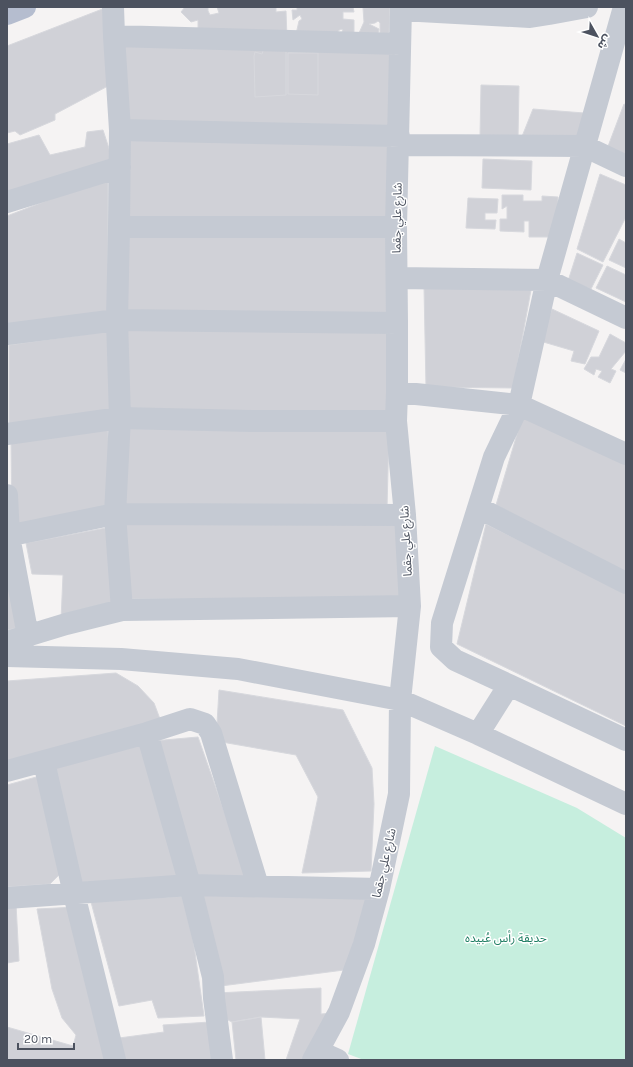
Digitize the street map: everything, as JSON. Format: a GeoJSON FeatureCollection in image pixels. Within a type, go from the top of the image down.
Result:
{"type":"FeatureCollection","features":[{"type":"Feature","properties":{"kind":"main road"},"geometry":{"type":"LineString","coordinates":[[7,14],[25,7]]}},
{"type":"Feature","properties":{"kind":"street"},"geometry":{"type":"LineString","coordinates":[[113,7],[120,130],[120,227],[117,320],[120,418],[115,514],[122,610]]}},
{"type":"Feature","properties":{"kind":"street"},"geometry":{"type":"LineString","coordinates":[[401,9],[530,17],[587,7]]}},
{"type":"Feature","properties":{"kind":"street","name":"شارع علي جقما"},"geometry":{"type":"LineString","coordinates":[[323,1057],[364,944],[379,889],[400,794],[400,700],[410,606],[405,515],[396,421],[398,323],[396,228],[401,9]]}},
{"type":"Feature","properties":{"kind":"street"},"geometry":{"type":"LineString","coordinates":[[623,20],[584,146],[547,280],[519,404],[494,457],[442,623],[441,647],[455,660],[626,740]]}},
{"type":"Feature","properties":{"kind":"street"},"geometry":{"type":"LineString","coordinates":[[114,36],[400,44]]}},
{"type":"Feature","properties":{"kind":"street"},"geometry":{"type":"LineString","coordinates":[[120,130],[398,141],[584,146],[626,166]]}},
{"type":"Feature","properties":{"kind":"street"},"geometry":{"type":"LineString","coordinates":[[7,202],[120,167]]}},
{"type":"Feature","properties":{"kind":"street"},"geometry":{"type":"LineString","coordinates":[[120,227],[396,228]]}},
{"type":"Feature","properties":{"kind":"street"},"geometry":{"type":"LineString","coordinates":[[397,278],[547,280],[626,318]]}},
{"type":"Feature","properties":{"kind":"street"},"geometry":{"type":"LineString","coordinates":[[7,334],[117,320],[398,323]]}},
{"type":"Feature","properties":{"kind":"street"},"geometry":{"type":"LineString","coordinates":[[397,392],[519,404],[626,454]]}},
{"type":"Feature","properties":{"kind":"street"},"geometry":{"type":"LineString","coordinates":[[7,434],[120,418],[251,421],[396,421]]}},
{"type":"Feature","properties":{"kind":"street"},"geometry":{"type":"LineString","coordinates":[[7,495],[8,536],[28,636]]}},
{"type":"Feature","properties":{"kind":"street"},"geometry":{"type":"LineString","coordinates":[[479,508],[626,583]]}},
{"type":"Feature","properties":{"kind":"street"},"geometry":{"type":"LineString","coordinates":[[8,536],[115,514],[405,515]]}},
{"type":"Feature","properties":{"kind":"street"},"geometry":{"type":"LineString","coordinates":[[7,642],[66,624],[122,610],[410,606]]}},
{"type":"Feature","properties":{"kind":"street"},"geometry":{"type":"LineString","coordinates":[[7,656],[120,659],[238,669],[400,700],[478,734],[626,804]]}},
{"type":"Feature","properties":{"kind":"street"},"geometry":{"type":"LineString","coordinates":[[478,734],[509,685]]}},
{"type":"Feature","properties":{"kind":"street"},"geometry":{"type":"LineString","coordinates":[[7,771],[147,733],[190,719],[205,724],[211,733],[258,886]]}},
{"type":"Feature","properties":{"kind":"street"},"geometry":{"type":"LineString","coordinates":[[147,733],[190,885],[213,977],[214,998],[222,1060]]}},
{"type":"Feature","properties":{"kind":"street"},"geometry":{"type":"LineString","coordinates":[[44,762],[74,894],[115,1060]]}},
{"type":"Feature","properties":{"kind":"street"},"geometry":{"type":"LineString","coordinates":[[7,898],[190,885],[379,889]]}},
{"type":"Feature","properties":{"kind":"green space","name":"حديقة رأس عُبيده"},"geometry":{"type":"Polygon","coordinates":[[[435,746],[577,808],[626,838],[626,1060],[364,1060],[348,1054],[435,746]]]}},
{"type":"Feature","properties":{"kind":"building"},"geometry":{"type":"Polygon","coordinates":[[[185,7],[208,7],[210,15],[219,13],[217,7],[276,7],[276,12],[286,11],[287,39],[198,36],[198,20],[191,22],[181,12],[185,7]]]}},
{"type":"Feature","properties":{"kind":"building"},"geometry":{"type":"Polygon","coordinates":[[[297,7],[353,7],[354,12],[343,12],[343,19],[354,20],[354,36],[341,34],[343,30],[341,29],[338,31],[339,40],[296,34],[299,21],[302,19],[300,15],[293,20],[292,10],[297,10],[297,7]]]}},
{"type":"Feature","properties":{"kind":"building"},"geometry":{"type":"Polygon","coordinates":[[[390,7],[389,34],[380,33],[380,23],[378,21],[369,24],[379,29],[377,38],[359,33],[364,22],[363,8],[390,7]]]}},
{"type":"Feature","properties":{"kind":"building"},"geometry":{"type":"Polygon","coordinates":[[[105,8],[108,86],[55,114],[55,120],[20,135],[15,131],[7,133],[7,46],[105,8]]]}},
{"type":"Feature","properties":{"kind":"building"},"geometry":{"type":"Polygon","coordinates":[[[119,41],[395,50],[393,130],[125,125],[119,41]]]}},
{"type":"Feature","properties":{"kind":"building"},"geometry":{"type":"Polygon","coordinates":[[[264,48],[286,51],[286,95],[255,97],[254,56],[255,52],[262,54],[264,48]]]}},
{"type":"Feature","properties":{"kind":"building"},"geometry":{"type":"Polygon","coordinates":[[[288,53],[318,53],[318,95],[288,94],[288,53]]]}},
{"type":"Feature","properties":{"kind":"building"},"geometry":{"type":"Polygon","coordinates":[[[481,85],[519,86],[518,138],[480,137],[481,85]]]}},
{"type":"Feature","properties":{"kind":"building"},"geometry":{"type":"Polygon","coordinates":[[[624,104],[626,105],[626,158],[607,149],[624,104]]]}},
{"type":"Feature","properties":{"kind":"building"},"geometry":{"type":"Polygon","coordinates":[[[533,109],[584,113],[581,144],[521,139],[533,109]]]}},
{"type":"Feature","properties":{"kind":"building"},"geometry":{"type":"Polygon","coordinates":[[[103,130],[114,164],[7,194],[7,144],[39,135],[50,155],[85,147],[87,132],[103,130]]]}},
{"type":"Feature","properties":{"kind":"building"},"geometry":{"type":"Polygon","coordinates":[[[127,138],[391,145],[389,221],[125,220],[127,138]]]}},
{"type":"Feature","properties":{"kind":"building"},"geometry":{"type":"Polygon","coordinates":[[[483,159],[532,161],[531,190],[482,188],[483,159]]]}},
{"type":"Feature","properties":{"kind":"building"},"geometry":{"type":"Polygon","coordinates":[[[600,174],[626,185],[626,217],[603,262],[577,249],[600,174]]]}},
{"type":"Feature","properties":{"kind":"building"},"geometry":{"type":"Polygon","coordinates":[[[108,177],[108,314],[7,324],[7,216],[108,177]]]}},
{"type":"Feature","properties":{"kind":"building"},"geometry":{"type":"Polygon","coordinates":[[[502,195],[523,195],[523,201],[542,201],[542,196],[558,197],[557,237],[529,237],[529,221],[524,221],[524,232],[500,231],[500,219],[507,219],[507,206],[502,209],[502,195]]]}},
{"type":"Feature","properties":{"kind":"building"},"geometry":{"type":"Polygon","coordinates":[[[468,198],[498,199],[497,213],[485,213],[485,220],[496,220],[495,229],[466,228],[468,198]]]}},
{"type":"Feature","properties":{"kind":"building"},"geometry":{"type":"Polygon","coordinates":[[[391,231],[391,317],[122,315],[125,233],[391,231]]]}},
{"type":"Feature","properties":{"kind":"building"},"geometry":{"type":"Polygon","coordinates":[[[619,239],[626,243],[626,268],[609,260],[619,239]]]}},
{"type":"Feature","properties":{"kind":"building"},"geometry":{"type":"Polygon","coordinates":[[[577,253],[603,265],[591,289],[568,281],[577,253]]]}},
{"type":"Feature","properties":{"kind":"building"},"geometry":{"type":"Polygon","coordinates":[[[607,266],[626,275],[626,302],[596,288],[607,266]]]}},
{"type":"Feature","properties":{"kind":"building"},"geometry":{"type":"Polygon","coordinates":[[[424,287],[531,290],[513,388],[426,387],[424,287]]]}},
{"type":"Feature","properties":{"kind":"building"},"geometry":{"type":"Polygon","coordinates":[[[552,309],[599,331],[585,364],[571,361],[574,351],[540,341],[552,309]]]}},
{"type":"Feature","properties":{"kind":"building"},"geometry":{"type":"Polygon","coordinates":[[[125,326],[390,331],[392,415],[122,413],[125,326]]]}},
{"type":"Feature","properties":{"kind":"building"},"geometry":{"type":"Polygon","coordinates":[[[109,331],[114,413],[9,428],[9,345],[109,331]]]}},
{"type":"Feature","properties":{"kind":"building"},"geometry":{"type":"Polygon","coordinates":[[[610,334],[626,343],[626,351],[611,369],[616,371],[610,383],[598,377],[602,371],[596,369],[594,375],[584,369],[591,357],[599,357],[610,334]]]}},
{"type":"Feature","properties":{"kind":"building"},"geometry":{"type":"Polygon","coordinates":[[[626,359],[626,373],[620,370],[626,359]]]}},
{"type":"Feature","properties":{"kind":"building"},"geometry":{"type":"Polygon","coordinates":[[[523,414],[626,462],[626,574],[496,505],[523,414]]]}},
{"type":"Feature","properties":{"kind":"building"},"geometry":{"type":"Polygon","coordinates":[[[121,425],[389,431],[387,508],[121,509],[121,425]]]}},
{"type":"Feature","properties":{"kind":"building"},"geometry":{"type":"Polygon","coordinates":[[[108,429],[111,510],[12,530],[11,440],[108,429]]]}},
{"type":"Feature","properties":{"kind":"building"},"geometry":{"type":"Polygon","coordinates":[[[124,521],[399,525],[405,599],[126,599],[124,521]]]}},
{"type":"Feature","properties":{"kind":"building"},"geometry":{"type":"Polygon","coordinates":[[[486,524],[626,593],[626,726],[457,644],[486,524]]]}},
{"type":"Feature","properties":{"kind":"building"},"geometry":{"type":"Polygon","coordinates":[[[111,527],[114,604],[61,620],[63,575],[32,574],[26,543],[111,527]]]}},
{"type":"Feature","properties":{"kind":"building"},"geometry":{"type":"Polygon","coordinates":[[[7,579],[17,628],[7,630],[7,579]]]}},
{"type":"Feature","properties":{"kind":"building"},"geometry":{"type":"Polygon","coordinates":[[[116,673],[138,686],[154,703],[160,719],[7,763],[7,681],[116,673]]]}},
{"type":"Feature","properties":{"kind":"building"},"geometry":{"type":"Polygon","coordinates":[[[219,690],[343,710],[372,768],[374,804],[371,871],[302,873],[318,797],[296,755],[216,741],[219,690]]]}},
{"type":"Feature","properties":{"kind":"building"},"geometry":{"type":"Polygon","coordinates":[[[198,737],[247,876],[193,878],[153,741],[198,737]]]}},
{"type":"Feature","properties":{"kind":"building"},"geometry":{"type":"Polygon","coordinates":[[[144,743],[183,878],[81,885],[51,769],[144,743]]]}},
{"type":"Feature","properties":{"kind":"building"},"geometry":{"type":"Polygon","coordinates":[[[40,776],[63,871],[50,884],[7,887],[7,785],[40,776]]]}},
{"type":"Feature","properties":{"kind":"building"},"geometry":{"type":"Polygon","coordinates":[[[200,891],[373,892],[344,970],[221,986],[200,891]]]}},
{"type":"Feature","properties":{"kind":"building"},"geometry":{"type":"Polygon","coordinates":[[[187,896],[204,1016],[158,1018],[152,1000],[119,1006],[91,902],[187,896]]]}},
{"type":"Feature","properties":{"kind":"building"},"geometry":{"type":"Polygon","coordinates":[[[16,904],[19,961],[7,963],[7,905],[16,904]]]}},
{"type":"Feature","properties":{"kind":"building"},"geometry":{"type":"Polygon","coordinates":[[[76,907],[111,1060],[7,1060],[7,1027],[73,1046],[76,1035],[62,1018],[52,989],[37,909],[76,907]]]}},
{"type":"Feature","properties":{"kind":"building"},"geometry":{"type":"Polygon","coordinates":[[[321,988],[321,1014],[334,1013],[311,1060],[286,1060],[300,1019],[261,1017],[232,1022],[220,1016],[216,993],[321,988]]]}},
{"type":"Feature","properties":{"kind":"building"},"geometry":{"type":"Polygon","coordinates":[[[261,1017],[265,1060],[236,1060],[232,1022],[261,1017]]]}},
{"type":"Feature","properties":{"kind":"building"},"geometry":{"type":"Polygon","coordinates":[[[210,1022],[216,1060],[124,1060],[119,1038],[164,1032],[163,1025],[210,1022]]]}}]}
